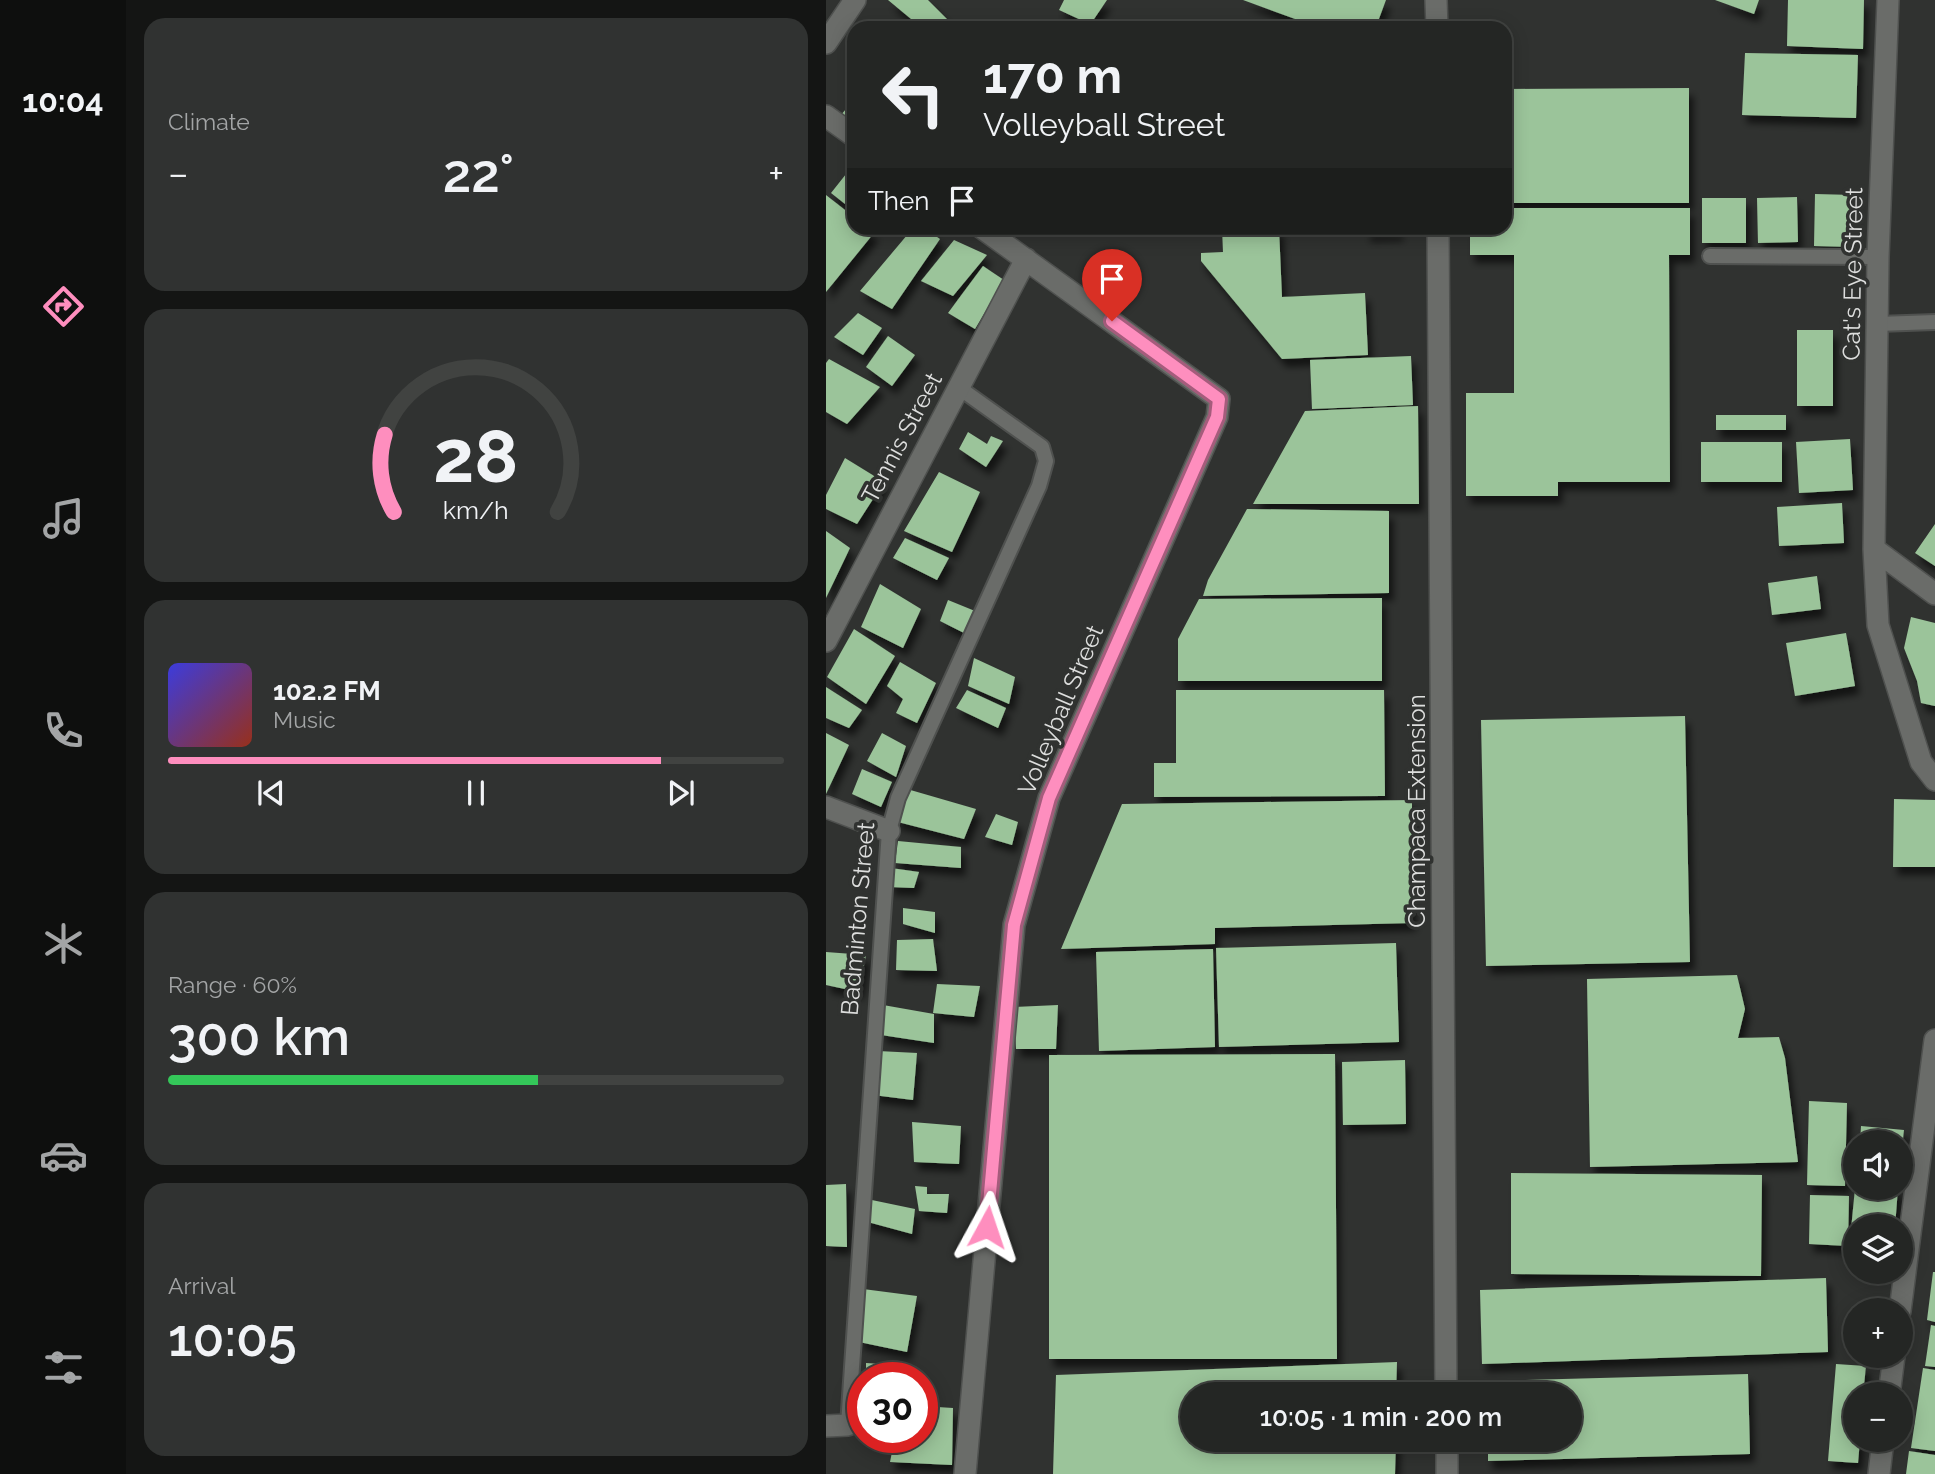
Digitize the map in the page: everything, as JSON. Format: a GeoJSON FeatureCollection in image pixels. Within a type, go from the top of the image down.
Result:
{"type":"FeatureCollection","features":[{"type":"Feature","properties":{"kind":"street"},"geometry":{"type":"LineString","coordinates":[[826,43],[855,0]]}},
{"type":"Feature","properties":{"kind":"street"},"geometry":{"type":"LineString","coordinates":[[1436,0],[1437,21]]}},
{"type":"Feature","properties":{"kind":"street","name":"Cat's Eye Street"},"geometry":{"type":"LineString","coordinates":[[1888,0],[1878,257],[1874,549],[1878,625],[1921,762],[1935,780]]}},
{"type":"Feature","properties":{"kind":"street"},"geometry":{"type":"LineString","coordinates":[[826,116],[847,131]]}},
{"type":"Feature","properties":{"kind":"street","name":"Volleyball Street"},"geometry":{"type":"LineString","coordinates":[[965,1474],[1014,925],[1049,798],[1217,417],[1219,399],[992,235]]}},
{"type":"Feature","properties":{"kind":"street","name":"Champaca Extension"},"geometry":{"type":"LineString","coordinates":[[1438,235],[1447,1382]]}},
{"type":"Feature","properties":{"kind":"street","name":"Tennis Street"},"geometry":{"type":"LineString","coordinates":[[826,641],[1026,259]]}},
{"type":"Feature","properties":{"kind":"street"},"geometry":{"type":"LineString","coordinates":[[1874,549],[1935,594]]}},
{"type":"Feature","properties":{"kind":"street"},"geometry":{"type":"LineString","coordinates":[[826,807],[889,831]]}},
{"type":"Feature","properties":{"kind":"street"},"geometry":{"type":"LineString","coordinates":[[1902,1298],[1935,1040]]}},
{"type":"Feature","properties":{"kind":"street","name":"Badminton Street"},"geometry":{"type":"LineString","coordinates":[[826,1426],[847,1424]]}},
{"type":"Feature","properties":{"kind":"street"},"geometry":{"type":"LineString","coordinates":[[1447,1452],[1447,1474]]}},
{"type":"Feature","properties":{"kind":"street"},"geometry":{"type":"LineString","coordinates":[[1879,1474],[1882,1452]]}},
{"type":"Feature","properties":{"kind":"lane"},"geometry":{"type":"LineString","coordinates":[[1710,256],[1878,257]]}},
{"type":"Feature","properties":{"kind":"lane"},"geometry":{"type":"LineString","coordinates":[[1878,324],[1935,322]]}},
{"type":"Feature","properties":{"kind":"lane","name":"Badminton Street"},"geometry":{"type":"LineString","coordinates":[[852,1362],[889,831],[898,798],[1039,486],[1046,461],[1042,447],[958,387]]}},
{"type":"Feature","properties":{"kind":"building"},"geometry":{"type":"Polygon","coordinates":[[[888,0],[928,0],[949,21],[914,21],[888,0]]]}},
{"type":"Feature","properties":{"kind":"building"},"geometry":{"type":"Polygon","coordinates":[[[1064,0],[1107,0],[1093,21],[1081,20],[1059,10],[1064,0]]]}},
{"type":"Feature","properties":{"kind":"building"},"geometry":{"type":"Polygon","coordinates":[[[1243,0],[1386,0],[1378,21],[1301,21],[1243,0]]]}},
{"type":"Feature","properties":{"kind":"building"},"geometry":{"type":"Polygon","coordinates":[[[1715,0],[1759,0],[1754,14],[1715,0]]]}},
{"type":"Feature","properties":{"kind":"building"},"geometry":{"type":"Polygon","coordinates":[[[1788,0],[1864,0],[1863,49],[1787,46],[1788,0]]]}},
{"type":"Feature","properties":{"kind":"building"},"geometry":{"type":"Polygon","coordinates":[[[1745,53],[1858,55],[1856,118],[1742,115],[1745,53]]]}},
{"type":"Feature","properties":{"kind":"building"},"geometry":{"type":"Polygon","coordinates":[[[1689,88],[1689,203],[1512,203],[1512,89],[1689,88]]]}},
{"type":"Feature","properties":{"kind":"building"},"geometry":{"type":"Polygon","coordinates":[[[847,108],[847,125],[839,117],[847,108]]]}},
{"type":"Feature","properties":{"kind":"building"},"geometry":{"type":"Polygon","coordinates":[[[847,173],[847,206],[831,193],[847,173]]]}},
{"type":"Feature","properties":{"kind":"building"},"geometry":{"type":"Polygon","coordinates":[[[1815,194],[1854,195],[1853,247],[1814,246],[1815,194]]]}},
{"type":"Feature","properties":{"kind":"building"},"geometry":{"type":"Polygon","coordinates":[[[826,195],[847,212],[847,235],[872,235],[826,292],[826,195]]]}},
{"type":"Feature","properties":{"kind":"building"},"geometry":{"type":"Polygon","coordinates":[[[1797,197],[1798,242],[1758,243],[1757,198],[1797,197]]]}},
{"type":"Feature","properties":{"kind":"building"},"geometry":{"type":"Polygon","coordinates":[[[1702,198],[1746,198],[1746,243],[1702,243],[1702,198]]]}},
{"type":"Feature","properties":{"kind":"building"},"geometry":{"type":"Polygon","coordinates":[[[1512,208],[1690,208],[1690,255],[1669,255],[1670,482],[1558,482],[1558,496],[1466,496],[1466,393],[1514,393],[1514,255],[1470,255],[1470,235],[1512,235],[1512,208]]]}},
{"type":"Feature","properties":{"kind":"building"},"geometry":{"type":"Polygon","coordinates":[[[907,235],[934,235],[940,239],[892,309],[860,291],[907,235]]]}},
{"type":"Feature","properties":{"kind":"building"},"geometry":{"type":"Polygon","coordinates":[[[1222,235],[1279,235],[1282,297],[1365,293],[1368,355],[1282,359],[1201,261],[1201,253],[1223,252],[1222,235]]]}},
{"type":"Feature","properties":{"kind":"building"},"geometry":{"type":"Polygon","coordinates":[[[954,240],[987,255],[953,296],[921,281],[954,240]]]}},
{"type":"Feature","properties":{"kind":"building"},"geometry":{"type":"Polygon","coordinates":[[[983,266],[1004,280],[975,329],[948,313],[983,266]]]}},
{"type":"Feature","properties":{"kind":"building"},"geometry":{"type":"Polygon","coordinates":[[[858,313],[882,328],[863,355],[834,337],[858,313]]]}},
{"type":"Feature","properties":{"kind":"building"},"geometry":{"type":"Polygon","coordinates":[[[1797,330],[1833,330],[1833,406],[1797,406],[1797,330]]]}},
{"type":"Feature","properties":{"kind":"building"},"geometry":{"type":"Polygon","coordinates":[[[888,336],[915,355],[892,386],[866,367],[888,336]]]}},
{"type":"Feature","properties":{"kind":"building"},"geometry":{"type":"Polygon","coordinates":[[[1411,356],[1413,405],[1312,409],[1310,360],[1411,356]]]}},
{"type":"Feature","properties":{"kind":"building"},"geometry":{"type":"Polygon","coordinates":[[[829,359],[880,387],[847,424],[826,412],[826,363],[829,359]]]}},
{"type":"Feature","properties":{"kind":"building"},"geometry":{"type":"Polygon","coordinates":[[[1418,406],[1419,504],[1253,504],[1305,411],[1418,406]]]}},
{"type":"Feature","properties":{"kind":"building"},"geometry":{"type":"Polygon","coordinates":[[[1716,415],[1786,415],[1786,430],[1716,430],[1716,415]]]}},
{"type":"Feature","properties":{"kind":"building"},"geometry":{"type":"Polygon","coordinates":[[[968,432],[987,444],[991,436],[1003,441],[986,467],[959,449],[968,432]]]}},
{"type":"Feature","properties":{"kind":"building"},"geometry":{"type":"Polygon","coordinates":[[[1850,439],[1853,490],[1799,493],[1796,442],[1850,439]]]}},
{"type":"Feature","properties":{"kind":"building"},"geometry":{"type":"Polygon","coordinates":[[[1701,442],[1782,442],[1782,482],[1701,482],[1701,442]]]}},
{"type":"Feature","properties":{"kind":"building"},"geometry":{"type":"Polygon","coordinates":[[[845,458],[884,482],[857,524],[826,509],[826,495],[845,458]]]}},
{"type":"Feature","properties":{"kind":"building"},"geometry":{"type":"Polygon","coordinates":[[[939,472],[980,492],[952,552],[904,531],[939,472]]]}},
{"type":"Feature","properties":{"kind":"building"},"geometry":{"type":"Polygon","coordinates":[[[1842,503],[1844,543],[1779,546],[1777,507],[1842,503]]]}},
{"type":"Feature","properties":{"kind":"building"},"geometry":{"type":"Polygon","coordinates":[[[1247,509],[1389,511],[1389,593],[1203,596],[1208,580],[1247,509]]]}},
{"type":"Feature","properties":{"kind":"building"},"geometry":{"type":"Polygon","coordinates":[[[1935,524],[1935,566],[1915,553],[1935,524]]]}},
{"type":"Feature","properties":{"kind":"building"},"geometry":{"type":"Polygon","coordinates":[[[826,531],[850,548],[826,598],[826,531]]]}},
{"type":"Feature","properties":{"kind":"building"},"geometry":{"type":"Polygon","coordinates":[[[905,538],[949,558],[937,580],[893,558],[905,538]]]}},
{"type":"Feature","properties":{"kind":"building"},"geometry":{"type":"Polygon","coordinates":[[[1817,576],[1821,609],[1772,615],[1768,583],[1817,576]]]}},
{"type":"Feature","properties":{"kind":"building"},"geometry":{"type":"Polygon","coordinates":[[[880,584],[921,609],[903,648],[861,627],[880,584]]]}},
{"type":"Feature","properties":{"kind":"building"},"geometry":{"type":"Polygon","coordinates":[[[1382,598],[1382,681],[1178,681],[1178,639],[1199,599],[1382,598]]]}},
{"type":"Feature","properties":{"kind":"building"},"geometry":{"type":"Polygon","coordinates":[[[948,600],[975,611],[964,633],[940,621],[948,600]]]}},
{"type":"Feature","properties":{"kind":"building"},"geometry":{"type":"Polygon","coordinates":[[[1911,617],[1935,623],[1935,706],[1921,703],[1917,681],[1904,648],[1911,617]]]}},
{"type":"Feature","properties":{"kind":"building"},"geometry":{"type":"Polygon","coordinates":[[[854,629],[895,656],[866,704],[827,677],[854,629]]]}},
{"type":"Feature","properties":{"kind":"building"},"geometry":{"type":"Polygon","coordinates":[[[1846,633],[1855,686],[1795,696],[1786,643],[1846,633]]]}},
{"type":"Feature","properties":{"kind":"building"},"geometry":{"type":"Polygon","coordinates":[[[974,658],[1015,677],[1009,704],[968,686],[974,658]]]}},
{"type":"Feature","properties":{"kind":"building"},"geometry":{"type":"Polygon","coordinates":[[[900,662],[936,683],[917,723],[896,713],[903,699],[887,686],[900,662]]]}},
{"type":"Feature","properties":{"kind":"building"},"geometry":{"type":"Polygon","coordinates":[[[826,687],[862,710],[849,728],[826,718],[826,687]]]}},
{"type":"Feature","properties":{"kind":"building"},"geometry":{"type":"Polygon","coordinates":[[[967,690],[1006,708],[998,728],[956,708],[967,690]]]}},
{"type":"Feature","properties":{"kind":"building"},"geometry":{"type":"Polygon","coordinates":[[[1176,690],[1384,690],[1385,796],[1154,797],[1154,763],[1176,763],[1176,690]]]}},
{"type":"Feature","properties":{"kind":"building"},"geometry":{"type":"Polygon","coordinates":[[[1685,716],[1690,962],[1486,966],[1481,720],[1685,716]]]}},
{"type":"Feature","properties":{"kind":"building"},"geometry":{"type":"Polygon","coordinates":[[[826,733],[849,745],[826,794],[826,733]]]}},
{"type":"Feature","properties":{"kind":"building"},"geometry":{"type":"Polygon","coordinates":[[[882,733],[906,746],[896,777],[867,761],[882,733]]]}},
{"type":"Feature","properties":{"kind":"building"},"geometry":{"type":"Polygon","coordinates":[[[862,769],[892,782],[881,807],[852,794],[862,769]]]}},
{"type":"Feature","properties":{"kind":"building"},"geometry":{"type":"Polygon","coordinates":[[[907,789],[976,809],[964,839],[894,821],[907,789]]]}},
{"type":"Feature","properties":{"kind":"building"},"geometry":{"type":"Polygon","coordinates":[[[1894,799],[1935,800],[1935,867],[1893,867],[1894,799]]]}},
{"type":"Feature","properties":{"kind":"building"},"geometry":{"type":"Polygon","coordinates":[[[1412,800],[1412,923],[1215,928],[1215,944],[1061,949],[1122,804],[1412,800]]]}},
{"type":"Feature","properties":{"kind":"building"},"geometry":{"type":"Polygon","coordinates":[[[996,814],[1018,822],[1012,845],[985,837],[996,814]]]}},
{"type":"Feature","properties":{"kind":"building"},"geometry":{"type":"Polygon","coordinates":[[[898,841],[961,847],[961,868],[895,863],[898,841]]]}},
{"type":"Feature","properties":{"kind":"building"},"geometry":{"type":"Polygon","coordinates":[[[891,868],[919,872],[914,888],[889,887],[891,868]]]}},
{"type":"Feature","properties":{"kind":"building"},"geometry":{"type":"Polygon","coordinates":[[[903,908],[935,912],[935,933],[903,924],[903,908]]]}},
{"type":"Feature","properties":{"kind":"building"},"geometry":{"type":"Polygon","coordinates":[[[933,939],[937,971],[896,970],[897,940],[933,939]]]}},
{"type":"Feature","properties":{"kind":"building"},"geometry":{"type":"Polygon","coordinates":[[[1396,943],[1399,1042],[1219,1047],[1216,948],[1396,943]]]}},
{"type":"Feature","properties":{"kind":"building"},"geometry":{"type":"Polygon","coordinates":[[[1213,949],[1215,1047],[1099,1051],[1096,952],[1213,949]]]}},
{"type":"Feature","properties":{"kind":"building"},"geometry":{"type":"Polygon","coordinates":[[[826,952],[866,955],[859,992],[826,985],[826,952]]]}},
{"type":"Feature","properties":{"kind":"building"},"geometry":{"type":"Polygon","coordinates":[[[1737,975],[1745,1009],[1738,1038],[1779,1037],[1785,1058],[1798,1162],[1590,1167],[1587,979],[1737,975]]]}},
{"type":"Feature","properties":{"kind":"building"},"geometry":{"type":"Polygon","coordinates":[[[937,984],[980,986],[974,1017],[933,1013],[937,984]]]}},
{"type":"Feature","properties":{"kind":"building"},"geometry":{"type":"Polygon","coordinates":[[[883,1005],[934,1014],[934,1043],[881,1035],[883,1005]]]}},
{"type":"Feature","properties":{"kind":"building"},"geometry":{"type":"Polygon","coordinates":[[[1058,1005],[1056,1049],[1016,1049],[1014,1007],[1058,1005]]]}},
{"type":"Feature","properties":{"kind":"building"},"geometry":{"type":"Polygon","coordinates":[[[878,1051],[917,1053],[913,1100],[873,1095],[878,1051]]]}},
{"type":"Feature","properties":{"kind":"building"},"geometry":{"type":"Polygon","coordinates":[[[1335,1054],[1337,1359],[1049,1359],[1049,1055],[1335,1054]]]}},
{"type":"Feature","properties":{"kind":"building"},"geometry":{"type":"Polygon","coordinates":[[[1405,1060],[1406,1124],[1343,1125],[1342,1062],[1405,1060]]]}},
{"type":"Feature","properties":{"kind":"building"},"geometry":{"type":"Polygon","coordinates":[[[1809,1101],[1847,1103],[1846,1130],[1843,1130],[1843,1186],[1807,1185],[1809,1101]]]}},
{"type":"Feature","properties":{"kind":"building"},"geometry":{"type":"Polygon","coordinates":[[[912,1122],[961,1126],[959,1164],[914,1162],[912,1122]]]}},
{"type":"Feature","properties":{"kind":"building"},"geometry":{"type":"Polygon","coordinates":[[[1861,1126],[1904,1130],[1861,1130],[1861,1126]]]}},
{"type":"Feature","properties":{"kind":"building"},"geometry":{"type":"Polygon","coordinates":[[[1511,1173],[1762,1175],[1761,1276],[1511,1274],[1511,1173]]]}},
{"type":"Feature","properties":{"kind":"building"},"geometry":{"type":"Polygon","coordinates":[[[846,1184],[847,1247],[826,1246],[826,1185],[846,1184]]]}},
{"type":"Feature","properties":{"kind":"building"},"geometry":{"type":"Polygon","coordinates":[[[915,1186],[927,1187],[927,1194],[949,1194],[947,1213],[919,1211],[915,1186]]]}},
{"type":"Feature","properties":{"kind":"building"},"geometry":{"type":"Polygon","coordinates":[[[1810,1195],[1843,1196],[1843,1200],[1849,1200],[1849,1214],[1843,1214],[1843,1246],[1809,1244],[1810,1195]]]}},
{"type":"Feature","properties":{"kind":"building"},"geometry":{"type":"Polygon","coordinates":[[[867,1199],[915,1209],[912,1234],[864,1221],[867,1199]]]}},
{"type":"Feature","properties":{"kind":"building"},"geometry":{"type":"Polygon","coordinates":[[[1854,1200],[1897,1200],[1896,1214],[1853,1214],[1854,1200]]]}},
{"type":"Feature","properties":{"kind":"building"},"geometry":{"type":"Polygon","coordinates":[[[1935,1272],[1935,1322],[1927,1320],[1935,1272]]]}},
{"type":"Feature","properties":{"kind":"building"},"geometry":{"type":"Polygon","coordinates":[[[1826,1278],[1828,1352],[1482,1364],[1480,1290],[1826,1278]]]}},
{"type":"Feature","properties":{"kind":"building"},"geometry":{"type":"Polygon","coordinates":[[[863,1289],[917,1296],[907,1352],[859,1342],[863,1289]]]}},
{"type":"Feature","properties":{"kind":"building"},"geometry":{"type":"Polygon","coordinates":[[[1931,1325],[1935,1326],[1935,1367],[1925,1366],[1931,1325]]]}},
{"type":"Feature","properties":{"kind":"building"},"geometry":{"type":"Polygon","coordinates":[[[1397,1362],[1396,1382],[1180,1382],[1180,1452],[1396,1452],[1395,1474],[1053,1474],[1056,1375],[1397,1362]]]}},
{"type":"Feature","properties":{"kind":"building"},"geometry":{"type":"Polygon","coordinates":[[[1836,1364],[1843,1364],[1843,1368],[1866,1368],[1864,1382],[1843,1382],[1843,1452],[1859,1452],[1858,1463],[1828,1461],[1836,1364]]]}},
{"type":"Feature","properties":{"kind":"building"},"geometry":{"type":"Polygon","coordinates":[[[1923,1368],[1935,1370],[1935,1451],[1913,1448],[1923,1368]]]}},
{"type":"Feature","properties":{"kind":"building"},"geometry":{"type":"Polygon","coordinates":[[[1748,1374],[1750,1454],[1488,1461],[1488,1452],[1582,1452],[1582,1382],[1486,1381],[1748,1374]]]}},
{"type":"Feature","properties":{"kind":"building"},"geometry":{"type":"Polygon","coordinates":[[[938,1407],[953,1408],[952,1465],[890,1462],[892,1453],[938,1453],[938,1407]]]}},
{"type":"Feature","properties":{"kind":"building"},"geometry":{"type":"Polygon","coordinates":[[[1909,1452],[1935,1455],[1935,1474],[1906,1474],[1909,1452]]]}},
{"type":"Feature","properties":{"kind":"route"},"geometry":{"type":"LineString","coordinates":[[987,1227],[1014,925],[1049,798],[1217,417],[1219,399],[1112,321]]}}]}
